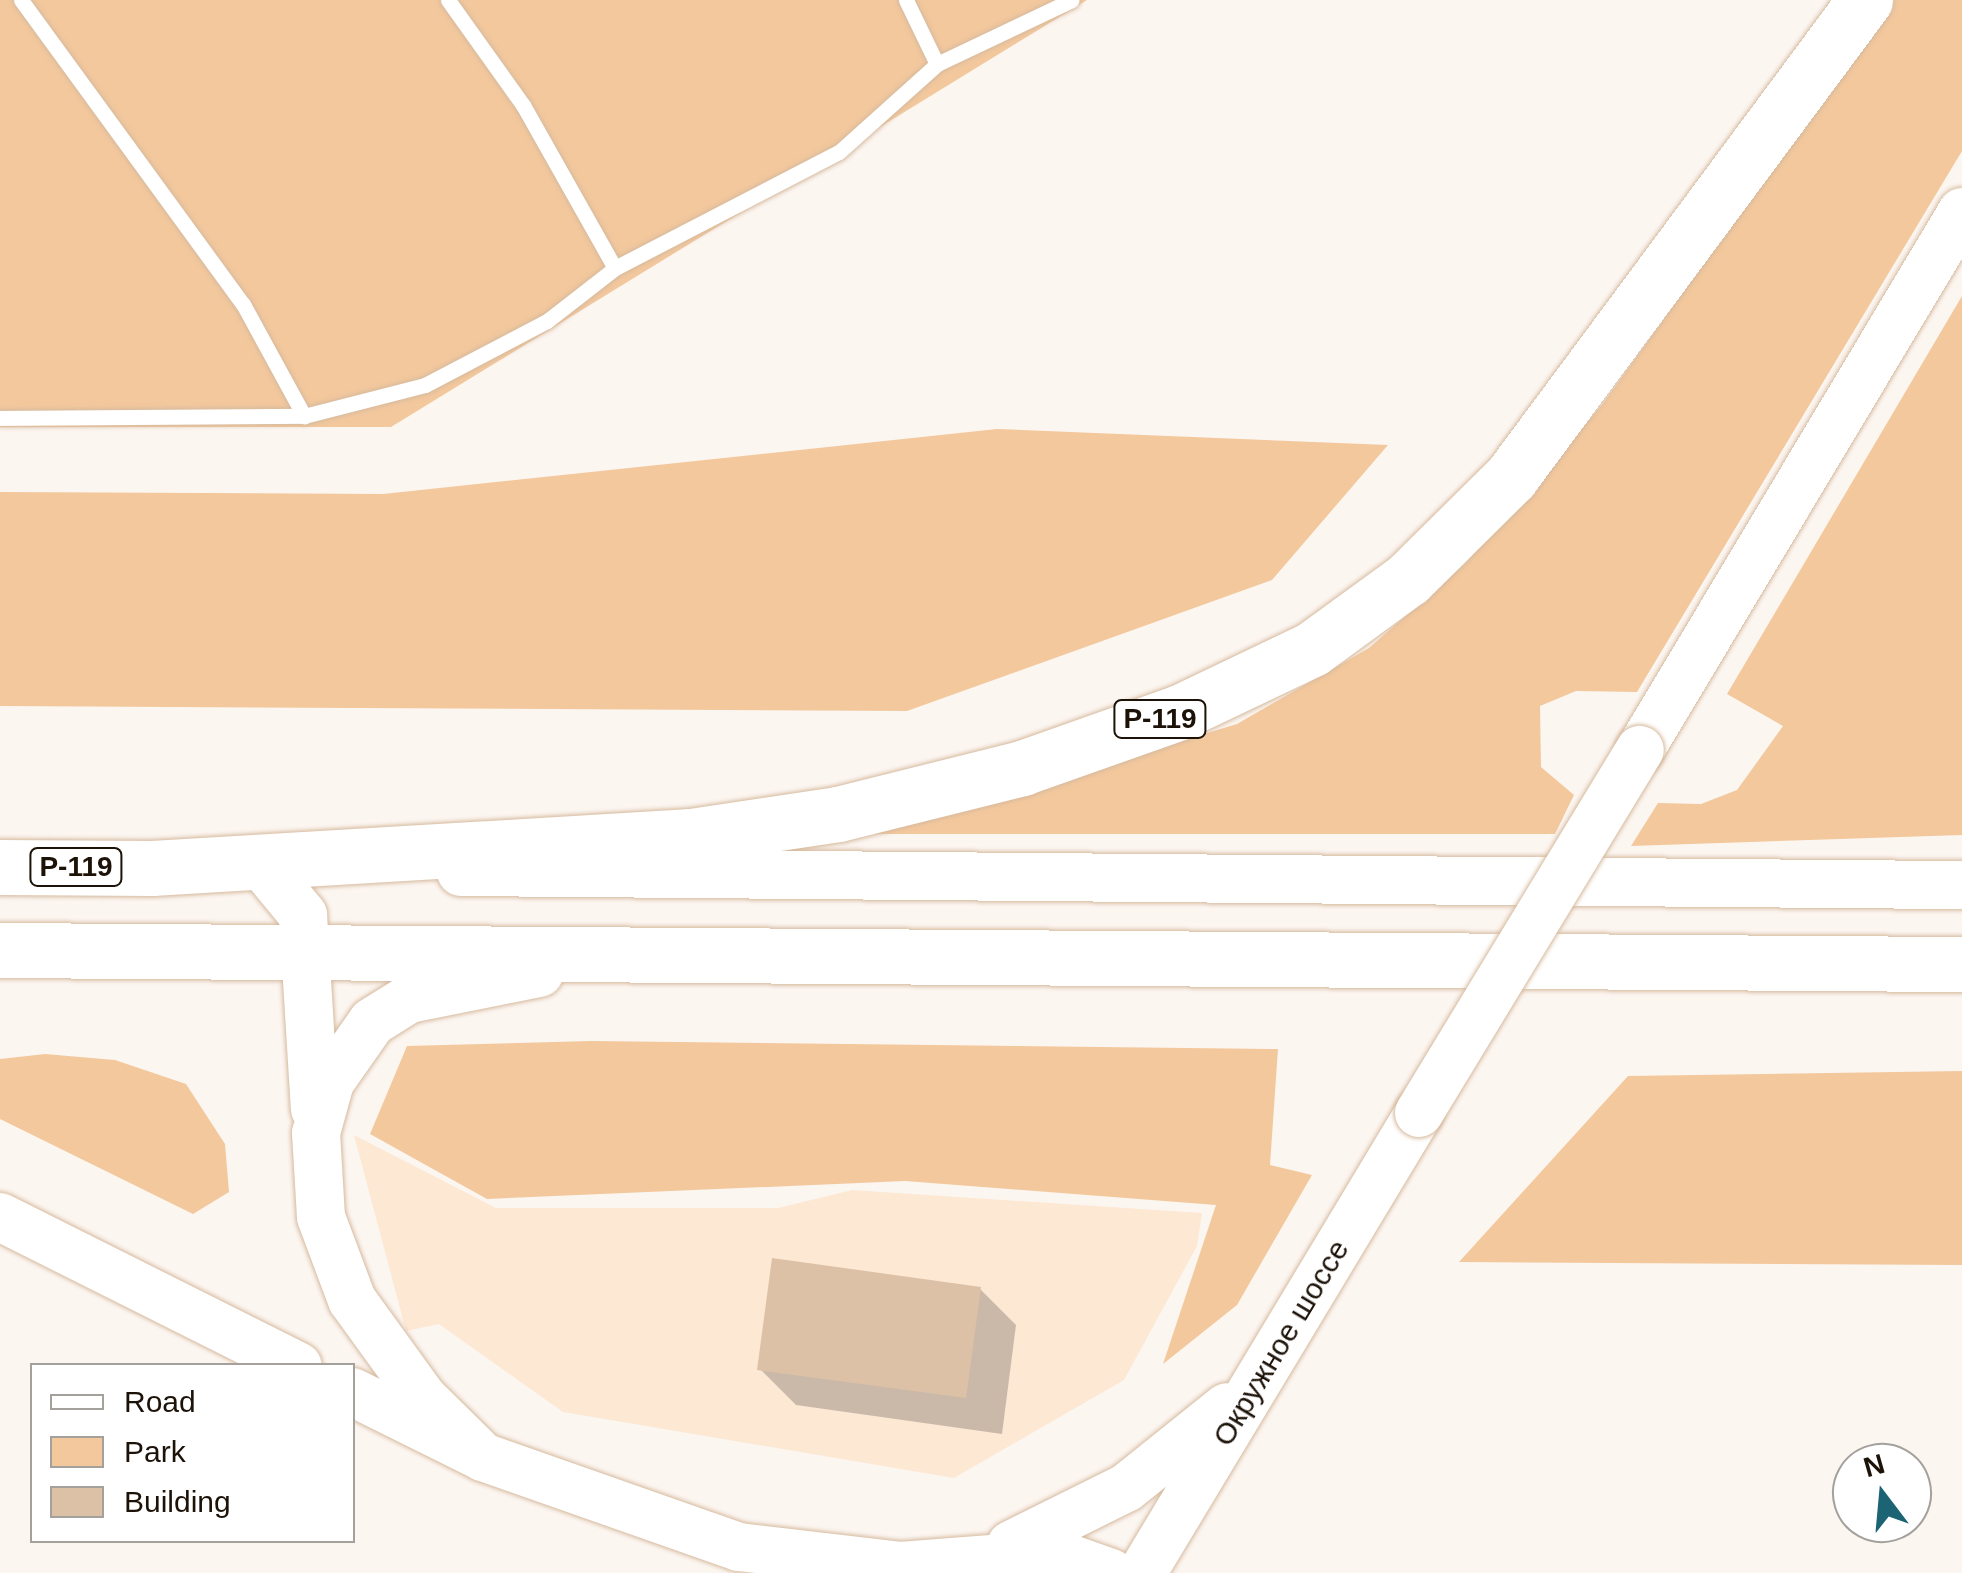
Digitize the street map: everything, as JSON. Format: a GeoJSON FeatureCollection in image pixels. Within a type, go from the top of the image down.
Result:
{"type":"FeatureCollection","features":[{"type":"Feature","properties":{"kind":"highway","name":"Р-119"},"geometry":{"type":"LineString","coordinates":[[0,867],[152,868],[691,836],[838,814],[1022,768],[1180,712],[1312,649],[1408,579],[1511,477],[1865,0]]}},
{"type":"Feature","properties":{"kind":"highway"},"geometry":{"type":"LineString","coordinates":[[0,950],[1962,964]]}},
{"type":"Feature","properties":{"kind":"main road","name":"Окружное шоссе"},"geometry":{"type":"LineString","coordinates":[[1142,1573],[1962,212]]}},
{"type":"Feature","properties":{"kind":"main road"},"geometry":{"type":"LineString","coordinates":[[152,868],[1962,885]]}},
{"type":"Feature","properties":{"kind":"main road"},"geometry":{"type":"LineString","coordinates":[[264,870],[295,896],[308,953],[322,1217],[352,1300],[412,1384],[482,1457]]}},
{"type":"Feature","properties":{"kind":"main road"},"geometry":{"type":"LineString","coordinates":[[316,1133],[353,1042],[409,999],[658,957]]}},
{"type":"Feature","properties":{"kind":"main road"},"geometry":{"type":"LineString","coordinates":[[0,1217],[292,1363]]}},
{"type":"Feature","properties":{"kind":"main road"},"geometry":{"type":"LineString","coordinates":[[936,1562],[1016,1544],[1098,1506],[1185,1445],[1265,1370]]}},
{"type":"Feature","properties":{"kind":"main road"},"geometry":{"type":"LineString","coordinates":[[355,1394],[482,1457],[739,1547],[852,1564],[1057,1554],[1112,1573]]}},
{"type":"Feature","properties":{"kind":"main road"},"geometry":{"type":"LineString","coordinates":[[936,1562],[994,1573]]}},
{"type":"Feature","properties":{"kind":"lane"},"geometry":{"type":"LineString","coordinates":[[21,0],[242,304],[304,416]]}},
{"type":"Feature","properties":{"kind":"lane"},"geometry":{"type":"LineString","coordinates":[[448,0],[523,105],[614,268]]}},
{"type":"Feature","properties":{"kind":"lane"},"geometry":{"type":"LineString","coordinates":[[906,0],[937,64]]}},
{"type":"Feature","properties":{"kind":"lane"},"geometry":{"type":"LineString","coordinates":[[0,418],[304,416],[426,386],[547,321],[614,268],[839,152],[937,64],[1072,0]]}},
{"type":"Feature","properties":{"kind":"shaded area"},"geometry":{"type":"Polygon","coordinates":[[[354,1135],[496,1208],[778,1208],[852,1190],[1202,1213],[1197,1246],[1124,1380],[954,1478],[563,1412],[439,1324],[406,1331],[354,1135]]]}},
{"type":"Feature","properties":{"kind":"green space"},"geometry":{"type":"Polygon","coordinates":[[[0,0],[1087,0],[391,427],[0,427],[0,0]]]}},
{"type":"Feature","properties":{"kind":"green space"},"geometry":{"type":"Polygon","coordinates":[[[1894,0],[1962,0],[1962,151],[1637,692],[1576,691],[1540,706],[1541,767],[1574,795],[1555,834],[873,834],[1237,724],[1369,648],[1465,564],[1602,405],[1894,0]]]}},
{"type":"Feature","properties":{"kind":"green space"},"geometry":{"type":"Polygon","coordinates":[[[1962,296],[1962,835],[1631,846],[1658,803],[1701,804],[1737,790],[1783,726],[1727,694],[1962,296]]]}},
{"type":"Feature","properties":{"kind":"green space"},"geometry":{"type":"Polygon","coordinates":[[[997,429],[1388,445],[1272,580],[907,711],[0,706],[0,492],[383,494],[997,429]]]}},
{"type":"Feature","properties":{"kind":"green space"},"geometry":{"type":"Polygon","coordinates":[[[591,1041],[1278,1049],[1270,1165],[1312,1175],[1237,1305],[1163,1364],[1216,1205],[905,1181],[487,1199],[370,1134],[407,1046],[591,1041]]]}},
{"type":"Feature","properties":{"kind":"green space"},"geometry":{"type":"Polygon","coordinates":[[[45,1054],[115,1060],[186,1084],[225,1144],[229,1192],[193,1214],[0,1119],[0,1059],[45,1054]]]}},
{"type":"Feature","properties":{"kind":"green space"},"geometry":{"type":"Polygon","coordinates":[[[1962,1071],[1962,1265],[1459,1262],[1628,1076],[1962,1071]]]}},
{"type":"Feature","properties":{"kind":"building"},"geometry":{"type":"Polygon","coordinates":[[[772,1258],[981,1287],[966,1398],[757,1370],[772,1258]]]}}]}
